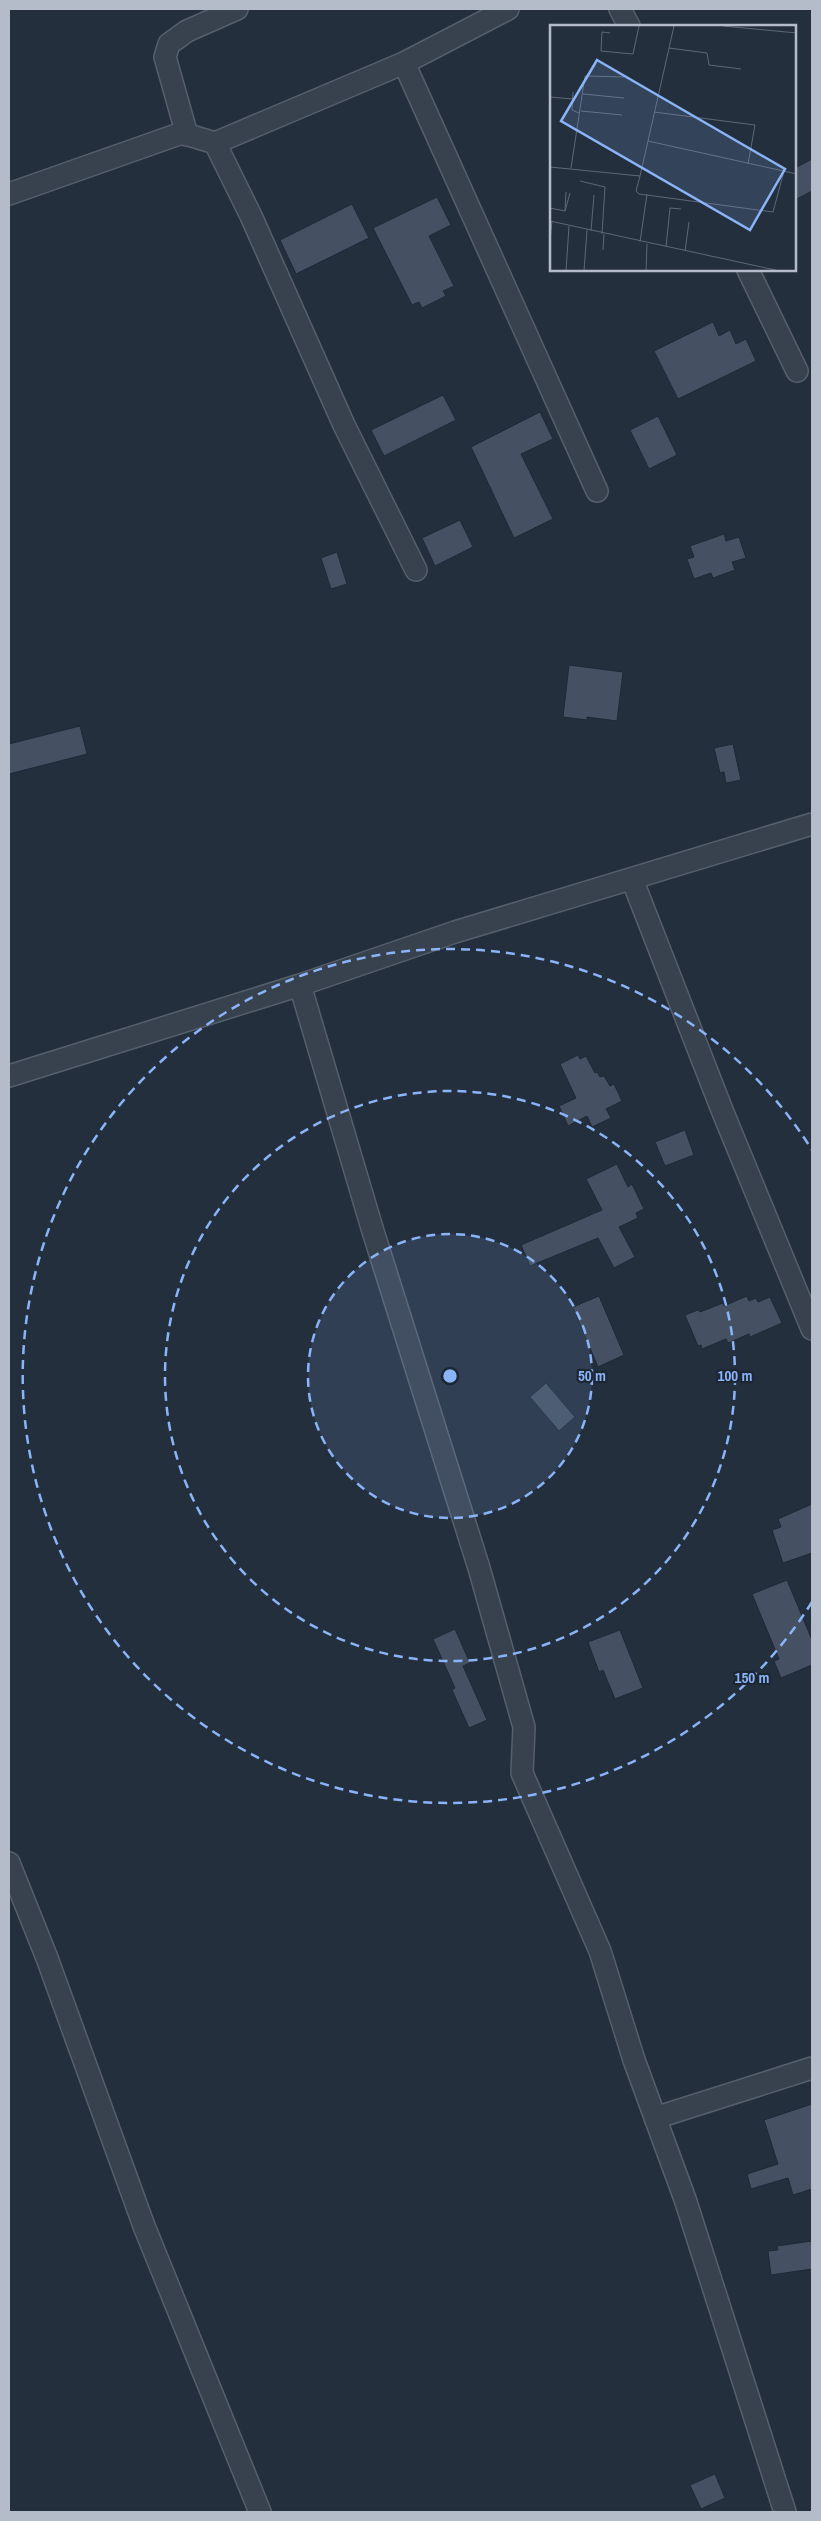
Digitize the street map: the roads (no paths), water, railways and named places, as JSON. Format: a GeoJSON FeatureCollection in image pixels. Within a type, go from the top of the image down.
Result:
{"type":"FeatureCollection","features":[{"type":"Feature","properties":{"kind":"street"},"geometry":{"type":"LineString","coordinates":[[188,135],[166,57],[169,44],[187,31],[237,9]]}},
{"type":"Feature","properties":{"kind":"street"},"geometry":{"type":"LineString","coordinates":[[9,194],[182,133],[215,143],[404,63],[508,9]]}},
{"type":"Feature","properties":{"kind":"street"},"geometry":{"type":"LineString","coordinates":[[620,9],[628,25]]}},
{"type":"Feature","properties":{"kind":"street"},"geometry":{"type":"LineString","coordinates":[[404,63],[597,491]]}},
{"type":"Feature","properties":{"kind":"street"},"geometry":{"type":"LineString","coordinates":[[215,143],[251,216],[344,425],[416,570]]}},
{"type":"Feature","properties":{"kind":"street"},"geometry":{"type":"LineString","coordinates":[[748,271],[797,371]]}},
{"type":"Feature","properties":{"kind":"street"},"geometry":{"type":"LineString","coordinates":[[9,1076],[300,985],[455,932],[812,824]]}},
{"type":"Feature","properties":{"kind":"street"},"geometry":{"type":"LineString","coordinates":[[632,879],[722,1110],[812,1329]]}},
{"type":"Feature","properties":{"kind":"street"},"geometry":{"type":"LineString","coordinates":[[300,985],[372,1228],[470,1540],[524,1727],[522,1773],[600,1951],[655,2118],[688,2209],[785,2512]]}},
{"type":"Feature","properties":{"kind":"street"},"geometry":{"type":"LineString","coordinates":[[9,1862],[47,1958],[144,2226],[260,2512]]}},
{"type":"Feature","properties":{"kind":"street"},"geometry":{"type":"LineString","coordinates":[[655,2118],[812,2068]]}}]}
